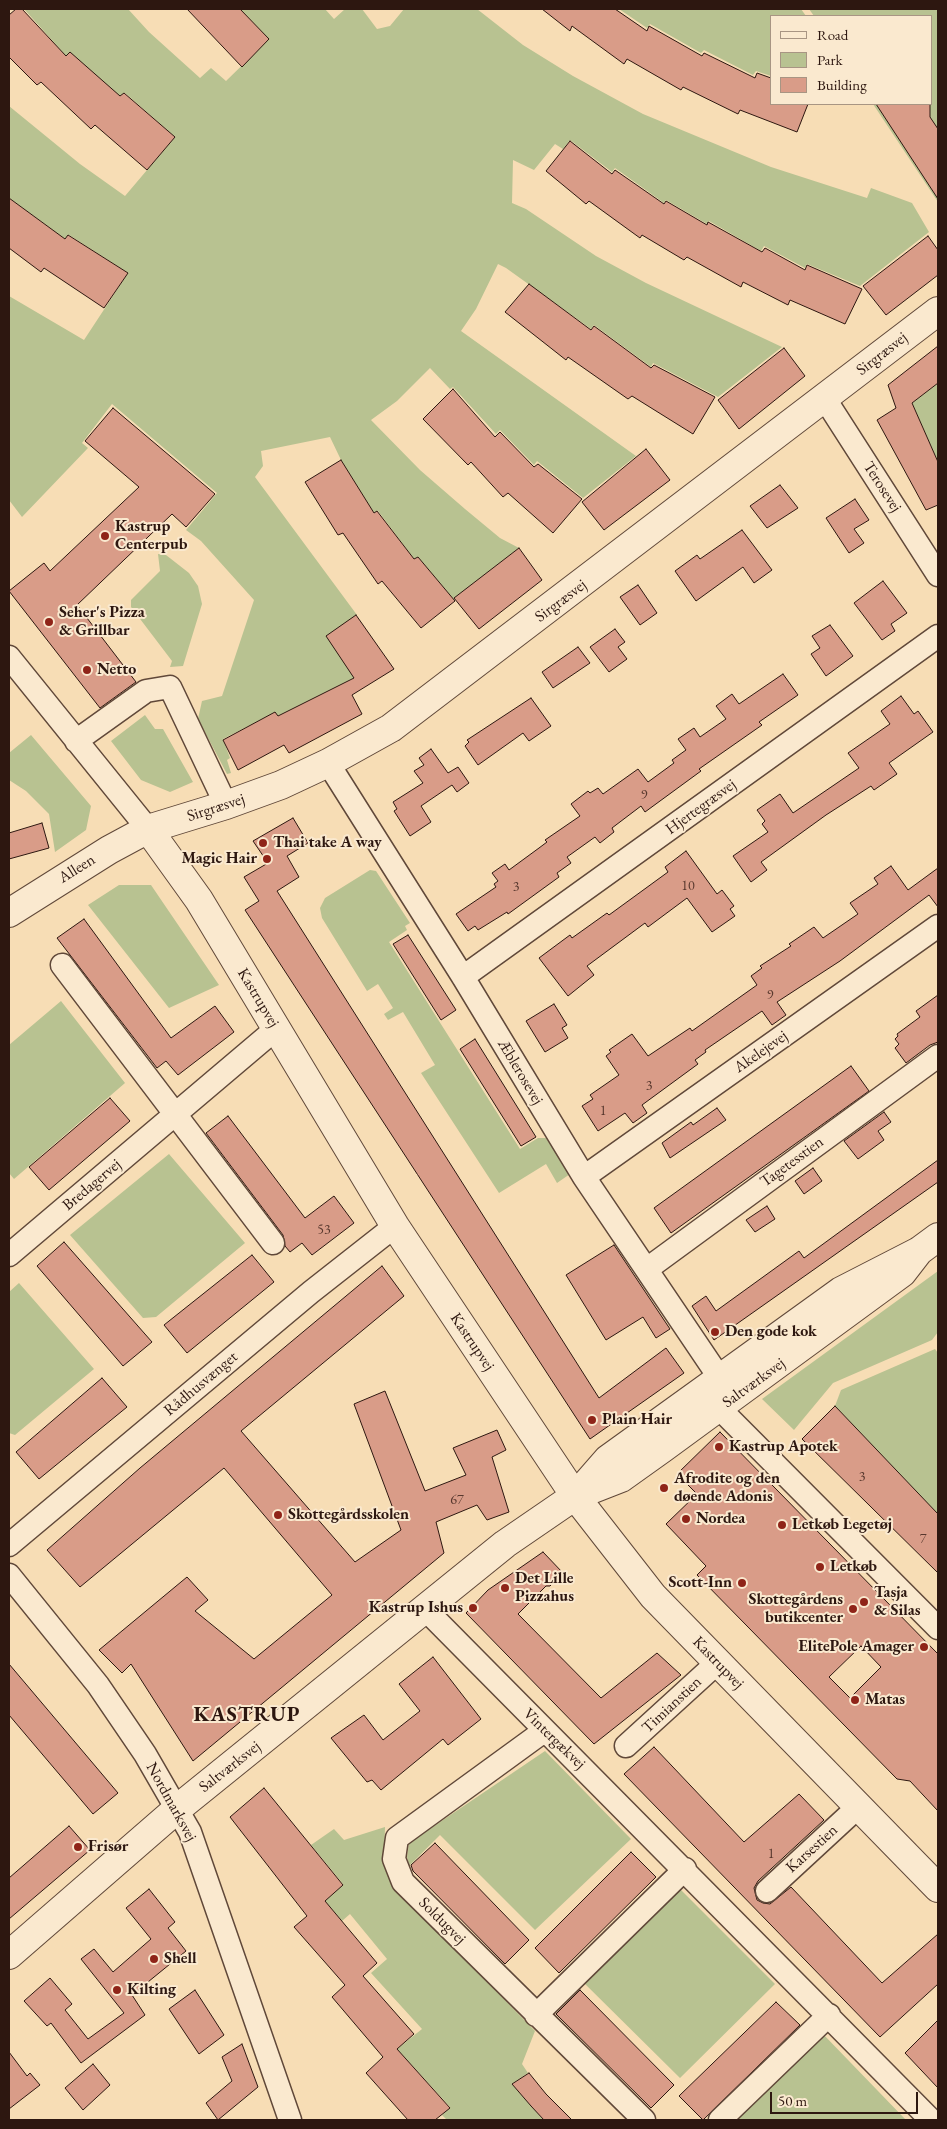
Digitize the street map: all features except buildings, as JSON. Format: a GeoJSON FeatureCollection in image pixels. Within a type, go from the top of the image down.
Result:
{"type":"FeatureCollection","features":[{"type":"Feature","properties":{"kind":"street","name":"Sirgræsvej"},"geometry":{"type":"LineString","coordinates":[[148,829],[226,805],[281,785],[328,763],[391,728],[456,681],[938,311]]}},
{"type":"Feature","properties":{"kind":"street","name":"Terosevej"},"geometry":{"type":"LineString","coordinates":[[825,399],[938,575]]}},
{"type":"Feature","properties":{"kind":"street","name":"Hjertegræsvej"},"geometry":{"type":"LineString","coordinates":[[463,978],[938,636]]}},
{"type":"Feature","properties":{"kind":"street","name":"Kastrupvej"},"geometry":{"type":"LineString","coordinates":[[9,657],[148,829],[199,900],[395,1226],[575,1496],[653,1596],[938,1888]]}},
{"type":"Feature","properties":{"kind":"street"},"geometry":{"type":"LineString","coordinates":[[76,741],[146,691],[170,687],[226,805]]}},
{"type":"Feature","properties":{"kind":"street","name":"Æblerosevej"},"geometry":{"type":"LineString","coordinates":[[328,763],[463,978],[584,1177],[647,1269],[716,1390],[938,1628]]}},
{"type":"Feature","properties":{"kind":"street","name":"Alleen"},"geometry":{"type":"LineString","coordinates":[[9,914],[109,850],[148,829]]}},
{"type":"Feature","properties":{"kind":"street","name":"Akelejevej"},"geometry":{"type":"LineString","coordinates":[[584,1177],[938,926]]}},
{"type":"Feature","properties":{"kind":"street"},"geometry":{"type":"LineString","coordinates":[[62,964],[273,1243]]}},
{"type":"Feature","properties":{"kind":"street","name":"Bredagervej"},"geometry":{"type":"LineString","coordinates":[[9,1255],[276,1028]]}},
{"type":"Feature","properties":{"kind":"street","name":"Tagetesstien"},"geometry":{"type":"LineString","coordinates":[[647,1269],[938,1056]]}},
{"type":"Feature","properties":{"kind":"street","name":"Rådhusvænget"},"geometry":{"type":"LineString","coordinates":[[9,1545],[311,1292],[395,1226]]}},
{"type":"Feature","properties":{"kind":"street","name":"Saltværksvej"},"geometry":{"type":"LineString","coordinates":[[11,1950],[177,1809],[505,1544],[575,1496],[621,1478],[716,1390],[902,1273],[929,1244]]}},
{"type":"Feature","properties":{"kind":"street","name":"Nordmarksvej"},"geometry":{"type":"LineString","coordinates":[[9,1575],[98,1685],[145,1754],[190,1832],[290,2120]]}},
{"type":"Feature","properties":{"kind":"street","name":"Vintergækvej"},"geometry":{"type":"LineString","coordinates":[[424,1608],[544,1731],[685,1869],[931,2120]]}},
{"type":"Feature","properties":{"kind":"street","name":"Timianstien"},"geometry":{"type":"LineString","coordinates":[[626,1746],[717,1663]]}},
{"type":"Feature","properties":{"kind":"street","name":"Soldugvej"},"geometry":{"type":"LineString","coordinates":[[544,1731],[397,1838],[394,1859],[403,1882],[644,2120]]}},
{"type":"Feature","properties":{"kind":"street","name":"Karsestien"},"geometry":{"type":"LineString","coordinates":[[767,1891],[858,1807]]}},
{"type":"Feature","properties":{"kind":"street"},"geometry":{"type":"LineString","coordinates":[[536,2015],[685,1869]]}},
{"type":"Feature","properties":{"kind":"street"},"geometry":{"type":"LineString","coordinates":[[720,2120],[828,2015]]}},
{"type":"Feature","properties":{"kind":"green space"},"geometry":{"type":"Polygon","coordinates":[[[24,9],[128,9],[149,32],[200,78],[211,68],[226,81],[269,39],[240,9],[325,9],[334,19],[345,9],[362,9],[377,29],[390,26],[404,9],[477,9],[523,45],[573,76],[643,114],[771,167],[867,198],[871,188],[912,203],[929,232],[860,286],[807,264],[805,268],[764,246],[761,251],[709,221],[707,224],[666,200],[664,203],[615,168],[612,172],[570,140],[563,149],[555,144],[534,170],[513,160],[512,203],[526,209],[596,256],[646,283],[782,347],[718,397],[653,363],[651,367],[594,325],[591,329],[498,264],[476,309],[461,331],[636,456],[583,498],[537,461],[534,465],[500,430],[496,434],[453,387],[450,389],[430,368],[397,401],[371,420],[420,470],[465,509],[500,538],[519,548],[455,598],[455,601],[418,557],[414,559],[378,511],[374,513],[341,460],[330,437],[261,451],[263,466],[255,477],[357,615],[327,636],[354,678],[278,716],[274,713],[223,739],[230,758],[227,760],[231,773],[227,774],[198,719],[202,701],[222,696],[254,600],[201,541],[186,530],[217,493],[112,404],[82,443],[88,448],[22,517],[9,500],[9,296],[84,340],[128,273],[69,235],[65,239],[9,198],[9,106],[80,164],[125,196],[175,137],[125,93],[120,96],[66,56],[24,9]]]}},
{"type":"Feature","properties":{"kind":"green space"},"geometry":{"type":"Polygon","coordinates":[[[619,9],[801,9],[805,15],[770,15],[770,76],[756,71],[753,75],[704,50],[701,53],[650,24],[647,28],[619,9]]]}},
{"type":"Feature","properties":{"kind":"green space"},"geometry":{"type":"Polygon","coordinates":[[[809,9],[938,9],[938,202],[874,105],[932,105],[932,15],[813,15],[809,9]]]}},
{"type":"Feature","properties":{"kind":"green space"},"geometry":{"type":"Polygon","coordinates":[[[938,383],[938,462],[912,403],[938,383]]]}},
{"type":"Feature","properties":{"kind":"green space"},"geometry":{"type":"Polygon","coordinates":[[[158,554],[166,555],[189,573],[198,586],[202,604],[183,666],[170,667],[172,661],[131,607],[131,600],[160,571],[158,554]]]}},
{"type":"Feature","properties":{"kind":"green space"},"geometry":{"type":"Polygon","coordinates":[[[145,715],[155,729],[163,729],[193,782],[170,792],[141,780],[111,741],[145,715]]]}},
{"type":"Feature","properties":{"kind":"green space"},"geometry":{"type":"Polygon","coordinates":[[[31,735],[91,806],[86,830],[55,852],[49,814],[26,791],[9,780],[9,753],[31,735]]]}},
{"type":"Feature","properties":{"kind":"green space"},"geometry":{"type":"Polygon","coordinates":[[[370,870],[376,871],[410,923],[405,926],[407,930],[389,942],[520,1149],[538,1138],[546,1138],[570,1174],[557,1183],[546,1164],[499,1193],[421,1073],[435,1065],[403,1012],[388,1020],[384,1014],[393,1008],[378,984],[367,991],[322,918],[320,908],[325,898],[370,870]]]}},
{"type":"Feature","properties":{"kind":"green space"},"geometry":{"type":"Polygon","coordinates":[[[119,885],[151,885],[219,985],[169,1008],[88,905],[119,885]]]}},
{"type":"Feature","properties":{"kind":"green space"},"geometry":{"type":"Polygon","coordinates":[[[61,1001],[125,1083],[14,1179],[9,1173],[9,1045],[61,1001]]]}},
{"type":"Feature","properties":{"kind":"green space"},"geometry":{"type":"Polygon","coordinates":[[[169,1154],[245,1243],[156,1317],[143,1318],[70,1235],[169,1154]]]}},
{"type":"Feature","properties":{"kind":"green space"},"geometry":{"type":"Polygon","coordinates":[[[938,1271],[938,1332],[932,1340],[833,1383],[794,1430],[762,1399],[938,1271]]]}},
{"type":"Feature","properties":{"kind":"green space"},"geometry":{"type":"Polygon","coordinates":[[[19,1283],[94,1369],[15,1435],[9,1433],[9,1292],[19,1283]]]}},
{"type":"Feature","properties":{"kind":"green space"},"geometry":{"type":"Polygon","coordinates":[[[935,1349],[938,1353],[938,1515],[835,1406],[841,1390],[935,1349]]]}},
{"type":"Feature","properties":{"kind":"green space"},"geometry":{"type":"Polygon","coordinates":[[[545,1751],[631,1839],[535,1930],[440,1835],[409,1866],[407,1857],[409,1843],[545,1751]]]}},
{"type":"Feature","properties":{"kind":"green space"},"geometry":{"type":"Polygon","coordinates":[[[385,1827],[384,1862],[387,1873],[396,1888],[535,2031],[522,2064],[528,2073],[512,2084],[544,2120],[447,2120],[442,2115],[450,2107],[397,2049],[422,2029],[371,1973],[387,1959],[350,1914],[342,1921],[325,1901],[343,1884],[311,1845],[334,1829],[344,1840],[385,1827]]]}},
{"type":"Feature","properties":{"kind":"green space"},"geometry":{"type":"Polygon","coordinates":[[[678,1887],[775,1984],[680,2078],[582,1981],[678,1887]]]}},
{"type":"Feature","properties":{"kind":"green space"},"geometry":{"type":"Polygon","coordinates":[[[822,2033],[906,2120],[734,2120],[822,2033]]]}},
{"type":"Feature","properties":{"kind":"place","name":"Kastrup Centerpub"},"geometry":{"type":"Point","coordinates":[105,536]}},
{"type":"Feature","properties":{"kind":"place","name":"Seher's Pizza & Grillbar"},"geometry":{"type":"Point","coordinates":[49,622]}},
{"type":"Feature","properties":{"kind":"place","name":"Netto"},"geometry":{"type":"Point","coordinates":[87,670]}},
{"type":"Feature","properties":{"kind":"place","name":"Thai take A way"},"geometry":{"type":"Point","coordinates":[263,843]}},
{"type":"Feature","properties":{"kind":"place","name":"Magic Hair"},"geometry":{"type":"Point","coordinates":[267,859]}},
{"type":"Feature","properties":{"kind":"place","name":"Den gode kok"},"geometry":{"type":"Point","coordinates":[715,1332]}},
{"type":"Feature","properties":{"kind":"place","name":"Plain Hair"},"geometry":{"type":"Point","coordinates":[592,1420]}},
{"type":"Feature","properties":{"kind":"place","name":"Kastrup Apotek"},"geometry":{"type":"Point","coordinates":[719,1447]}},
{"type":"Feature","properties":{"kind":"place","name":"Afrodite og den døende Adonis"},"geometry":{"type":"Point","coordinates":[664,1488]}},
{"type":"Feature","properties":{"kind":"place","name":"Skottegårdsskolen"},"geometry":{"type":"Point","coordinates":[278,1515]}},
{"type":"Feature","properties":{"kind":"place","name":"Nordea"},"geometry":{"type":"Point","coordinates":[686,1519]}},
{"type":"Feature","properties":{"kind":"place","name":"Letkøb Legetøj"},"geometry":{"type":"Point","coordinates":[782,1525]}},
{"type":"Feature","properties":{"kind":"place","name":"Letkøb"},"geometry":{"type":"Point","coordinates":[820,1567]}},
{"type":"Feature","properties":{"kind":"place","name":"Scott-Inn"},"geometry":{"type":"Point","coordinates":[742,1583]}},
{"type":"Feature","properties":{"kind":"place","name":"Det Lille Pizzahus"},"geometry":{"type":"Point","coordinates":[505,1588]}},
{"type":"Feature","properties":{"kind":"place","name":"Tasja & Silas"},"geometry":{"type":"Point","coordinates":[864,1602]}},
{"type":"Feature","properties":{"kind":"place","name":"Kastrup Ishus"},"geometry":{"type":"Point","coordinates":[473,1608]}},
{"type":"Feature","properties":{"kind":"place","name":"Skottegårdens butikcenter"},"geometry":{"type":"Point","coordinates":[853,1609]}},
{"type":"Feature","properties":{"kind":"place","name":"ElitePole Amager"},"geometry":{"type":"Point","coordinates":[924,1647]}},
{"type":"Feature","properties":{"kind":"place","name":"Matas"},"geometry":{"type":"Point","coordinates":[855,1700]}},
{"type":"Feature","properties":{"kind":"place","name":"Frisør"},"geometry":{"type":"Point","coordinates":[78,1847]}},
{"type":"Feature","properties":{"kind":"place","name":"Shell"},"geometry":{"type":"Point","coordinates":[154,1959]}},
{"type":"Feature","properties":{"kind":"place","name":"Kilting"},"geometry":{"type":"Point","coordinates":[117,1990]}},
{"type":"Feature","properties":{"kind":"district","name":"KASTRUP"},"geometry":{"type":"Point","coordinates":[247,1715]}}]}
